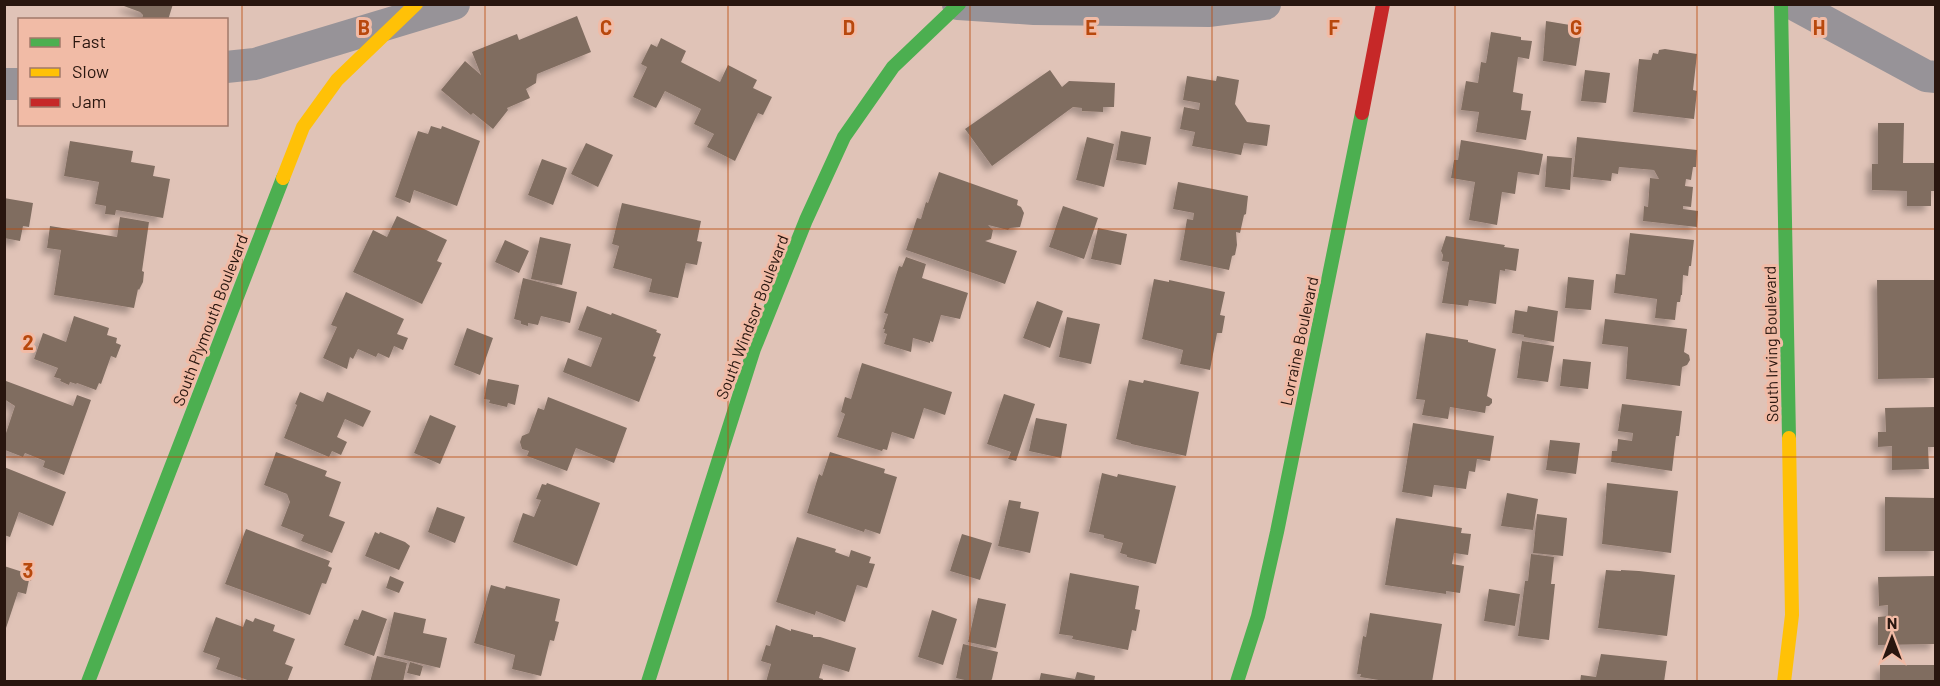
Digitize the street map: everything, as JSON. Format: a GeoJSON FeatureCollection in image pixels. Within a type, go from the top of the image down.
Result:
{"type":"FeatureCollection","features":[{"type":"Feature","properties":{"kind":"street"},"geometry":{"type":"LineString","coordinates":[[228,66],[255,64],[406,13],[454,4]]}},
{"type":"Feature","properties":{"kind":"street"},"geometry":{"type":"LineString","coordinates":[[959,5],[1034,9],[1210,11],[1265,4]]}},
{"type":"Feature","properties":{"kind":"street","name":"Lorraine Boulevard"},"geometry":{"type":"LineString","coordinates":[[1238,681],[1258,616],[1277,532],[1383,4]]}},
{"type":"Feature","properties":{"kind":"street","name":"South Irving Boulevard"},"geometry":{"type":"LineString","coordinates":[[1781,4],[1792,615],[1784,681]]}},
{"type":"Feature","properties":{"kind":"street"},"geometry":{"type":"LineString","coordinates":[[1793,4],[1926,76],[1935,77]]}},
{"type":"Feature","properties":{"kind":"street","name":"South Windsor Boulevard"},"geometry":{"type":"LineString","coordinates":[[648,681],[754,349],[806,220],[844,137],[893,67],[959,5]]}},
{"type":"Feature","properties":{"kind":"street","name":"South Plymouth Boulevard"},"geometry":{"type":"LineString","coordinates":[[88,681],[303,127],[337,81],[406,13]]}},
{"type":"Feature","properties":{"kind":"building"},"geometry":{"type":"Polygon","coordinates":[[[125,4],[173,4],[169,18],[142,18],[140,12],[124,6],[125,4]]]}},
{"type":"Feature","properties":{"kind":"building"},"geometry":{"type":"Polygon","coordinates":[[[577,16],[591,52],[537,74],[536,83],[526,89],[530,98],[507,108],[508,110],[493,129],[473,113],[471,115],[441,90],[465,61],[481,75],[472,52],[517,34],[519,40],[577,16]]]}},
{"type":"Feature","properties":{"kind":"building"},"geometry":{"type":"Polygon","coordinates":[[[1546,21],[1582,27],[1576,66],[1543,61],[1546,21]]]}},
{"type":"Feature","properties":{"kind":"building"},"geometry":{"type":"Polygon","coordinates":[[[1491,32],[1532,41],[1529,59],[1518,57],[1513,92],[1523,94],[1521,110],[1531,111],[1526,140],[1476,132],[1479,112],[1461,110],[1466,81],[1478,83],[1481,62],[1486,63],[1491,32]]]}},
{"type":"Feature","properties":{"kind":"building"},"geometry":{"type":"Polygon","coordinates":[[[661,38],[686,51],[681,62],[720,82],[728,65],[757,80],[753,88],[772,97],[763,115],[758,113],[735,161],[707,147],[714,134],[694,124],[701,109],[665,91],[656,108],[633,97],[647,67],[641,64],[651,44],[657,47],[661,38]]]}},
{"type":"Feature","properties":{"kind":"building"},"geometry":{"type":"Polygon","coordinates":[[[1659,50],[1697,54],[1693,90],[1697,91],[1694,119],[1633,112],[1639,59],[1651,60],[1653,53],[1658,54],[1659,50]]]}},
{"type":"Feature","properties":{"kind":"building"},"geometry":{"type":"Polygon","coordinates":[[[1050,70],[1062,87],[1069,81],[1115,83],[1114,107],[1103,107],[1103,112],[1082,111],[1082,108],[1073,107],[992,166],[965,129],[1050,70]]]}},
{"type":"Feature","properties":{"kind":"building"},"geometry":{"type":"Polygon","coordinates":[[[1585,70],[1610,73],[1606,103],[1581,101],[1585,70]]]}},
{"type":"Feature","properties":{"kind":"building"},"geometry":{"type":"Polygon","coordinates":[[[1187,76],[1216,81],[1217,76],[1239,80],[1235,104],[1247,122],[1270,125],[1267,146],[1244,143],[1241,155],[1192,146],[1195,132],[1180,129],[1184,107],[1199,110],[1200,103],[1183,100],[1187,76]]]}},
{"type":"Feature","properties":{"kind":"building"},"geometry":{"type":"Polygon","coordinates":[[[1878,123],[1904,123],[1903,163],[1936,163],[1936,191],[1931,191],[1931,206],[1907,206],[1907,191],[1872,190],[1872,164],[1878,164],[1878,123]]]}},
{"type":"Feature","properties":{"kind":"building"},"geometry":{"type":"Polygon","coordinates":[[[431,126],[441,129],[442,126],[480,141],[457,206],[414,190],[410,203],[395,197],[418,131],[428,134],[431,126]]]}},
{"type":"Feature","properties":{"kind":"building"},"geometry":{"type":"Polygon","coordinates":[[[1121,131],[1151,137],[1146,165],[1116,160],[1121,131]]]}},
{"type":"Feature","properties":{"kind":"building"},"geometry":{"type":"Polygon","coordinates":[[[1087,137],[1114,144],[1104,187],[1076,180],[1087,137]]]}},
{"type":"Feature","properties":{"kind":"building"},"geometry":{"type":"Polygon","coordinates":[[[1577,137],[1697,150],[1696,167],[1693,167],[1691,180],[1686,179],[1685,186],[1693,187],[1691,207],[1683,206],[1683,209],[1698,211],[1697,227],[1643,221],[1644,206],[1648,207],[1650,178],[1659,179],[1654,170],[1619,167],[1618,174],[1612,173],[1611,181],[1573,177],[1577,137]]]}},
{"type":"Feature","properties":{"kind":"building"},"geometry":{"type":"Polygon","coordinates":[[[1461,140],[1543,154],[1539,175],[1518,172],[1515,194],[1502,192],[1497,225],[1469,220],[1475,182],[1451,178],[1454,160],[1458,160],[1461,140]]]}},
{"type":"Feature","properties":{"kind":"building"},"geometry":{"type":"Polygon","coordinates":[[[70,141],[133,151],[131,162],[155,166],[153,176],[170,179],[163,218],[116,210],[115,215],[105,214],[106,206],[95,204],[99,182],[64,176],[70,141]]]}},
{"type":"Feature","properties":{"kind":"building"},"geometry":{"type":"Polygon","coordinates":[[[586,143],[613,155],[598,187],[571,174],[586,143]]]}},
{"type":"Feature","properties":{"kind":"building"},"geometry":{"type":"Polygon","coordinates":[[[1547,156],[1572,158],[1570,190],[1545,187],[1547,156]]]}},
{"type":"Feature","properties":{"kind":"building"},"geometry":{"type":"Polygon","coordinates":[[[542,159],[567,168],[553,205],[528,195],[542,159]]]}},
{"type":"Feature","properties":{"kind":"building"},"geometry":{"type":"Polygon","coordinates":[[[939,172],[1018,200],[1017,205],[1024,213],[1020,227],[1008,230],[988,225],[993,230],[991,239],[985,241],[1017,251],[1005,284],[906,250],[917,218],[921,219],[939,172]]]}},
{"type":"Feature","properties":{"kind":"building"},"geometry":{"type":"Polygon","coordinates":[[[1178,182],[1248,196],[1246,214],[1240,233],[1236,232],[1237,245],[1229,270],[1180,260],[1187,219],[1193,220],[1194,213],[1173,209],[1178,182]]]}},
{"type":"Feature","properties":{"kind":"building"},"geometry":{"type":"Polygon","coordinates":[[[4,198],[33,203],[29,227],[23,226],[20,241],[4,238],[4,198]]]}},
{"type":"Feature","properties":{"kind":"building"},"geometry":{"type":"Polygon","coordinates":[[[622,203],[701,221],[697,241],[702,242],[697,265],[686,263],[678,298],[649,292],[652,279],[613,268],[619,246],[612,244],[622,203]]]}},
{"type":"Feature","properties":{"kind":"building"},"geometry":{"type":"Polygon","coordinates":[[[1063,206],[1098,218],[1084,259],[1049,247],[1063,206]]]}},
{"type":"Feature","properties":{"kind":"building"},"geometry":{"type":"Polygon","coordinates":[[[397,216],[447,240],[437,261],[442,263],[422,304],[353,272],[373,230],[387,237],[397,216]]]}},
{"type":"Feature","properties":{"kind":"building"},"geometry":{"type":"Polygon","coordinates":[[[120,217],[149,222],[142,271],[144,272],[143,282],[138,289],[134,308],[54,295],[61,250],[47,248],[50,226],[117,237],[120,217]]]}},
{"type":"Feature","properties":{"kind":"building"},"geometry":{"type":"Polygon","coordinates":[[[1098,228],[1127,234],[1121,265],[1091,259],[1098,228]]]}},
{"type":"Feature","properties":{"kind":"building"},"geometry":{"type":"Polygon","coordinates":[[[1630,233],[1694,240],[1691,266],[1689,266],[1688,276],[1683,275],[1682,295],[1680,302],[1677,302],[1675,320],[1655,318],[1657,299],[1614,293],[1616,274],[1625,275],[1630,233]]]}},
{"type":"Feature","properties":{"kind":"building"},"geometry":{"type":"Polygon","coordinates":[[[1446,236],[1519,249],[1516,271],[1500,270],[1496,304],[1469,300],[1468,306],[1442,303],[1449,262],[1442,261],[1441,251],[1446,236]]]}},
{"type":"Feature","properties":{"kind":"building"},"geometry":{"type":"Polygon","coordinates":[[[540,237],[571,244],[562,285],[531,279],[540,237]]]}},
{"type":"Feature","properties":{"kind":"building"},"geometry":{"type":"Polygon","coordinates":[[[505,240],[529,251],[519,273],[495,262],[505,240]]]}},
{"type":"Feature","properties":{"kind":"building"},"geometry":{"type":"Polygon","coordinates":[[[906,257],[926,264],[922,278],[968,293],[960,319],[941,315],[933,342],[913,338],[911,352],[884,344],[887,334],[883,329],[888,314],[884,313],[899,266],[902,267],[906,257]]]}},
{"type":"Feature","properties":{"kind":"building"},"geometry":{"type":"Polygon","coordinates":[[[1568,277],[1594,280],[1591,310],[1565,308],[1568,277]]]}},
{"type":"Feature","properties":{"kind":"building"},"geometry":{"type":"Polygon","coordinates":[[[523,278],[577,292],[570,323],[541,316],[538,325],[528,323],[528,326],[514,319],[523,278]]]}},
{"type":"Feature","properties":{"kind":"building"},"geometry":{"type":"Polygon","coordinates":[[[1154,279],[1225,292],[1220,315],[1225,316],[1222,333],[1217,333],[1210,370],[1180,364],[1183,350],[1142,339],[1154,279]]]}},
{"type":"Feature","properties":{"kind":"building"},"geometry":{"type":"Polygon","coordinates":[[[1877,280],[1936,280],[1936,378],[1878,379],[1877,280]]]}},
{"type":"Feature","properties":{"kind":"building"},"geometry":{"type":"Polygon","coordinates":[[[346,292],[404,319],[397,334],[408,338],[403,350],[394,346],[389,358],[378,353],[376,357],[358,349],[353,359],[350,357],[347,369],[323,358],[337,327],[331,325],[346,292]]]}},
{"type":"Feature","properties":{"kind":"building"},"geometry":{"type":"Polygon","coordinates":[[[1037,301],[1063,311],[1050,348],[1023,338],[1037,301]]]}},
{"type":"Feature","properties":{"kind":"building"},"geometry":{"type":"Polygon","coordinates":[[[587,306],[657,330],[656,332],[661,334],[653,356],[656,357],[639,402],[563,372],[568,358],[591,367],[602,338],[578,330],[587,306]]]}},
{"type":"Feature","properties":{"kind":"building"},"geometry":{"type":"Polygon","coordinates":[[[1528,306],[1558,311],[1554,342],[1512,333],[1515,310],[1527,312],[1528,306]]]}},
{"type":"Feature","properties":{"kind":"building"},"geometry":{"type":"Polygon","coordinates":[[[74,316],[109,328],[107,335],[117,338],[116,343],[121,345],[116,358],[111,356],[101,384],[99,383],[96,390],[77,383],[70,382],[69,385],[60,381],[61,379],[54,377],[58,368],[34,359],[43,333],[66,342],[74,316]]]}},
{"type":"Feature","properties":{"kind":"building"},"geometry":{"type":"Polygon","coordinates":[[[1067,317],[1100,324],[1091,364],[1059,357],[1067,317]]]}},
{"type":"Feature","properties":{"kind":"building"},"geometry":{"type":"Polygon","coordinates":[[[1605,319],[1687,329],[1684,352],[1689,355],[1690,360],[1682,367],[1680,386],[1626,379],[1628,347],[1602,344],[1605,319]]]}},
{"type":"Feature","properties":{"kind":"building"},"geometry":{"type":"Polygon","coordinates":[[[467,328],[493,338],[480,375],[454,365],[467,328]]]}},
{"type":"Feature","properties":{"kind":"building"},"geometry":{"type":"Polygon","coordinates":[[[1426,333],[1468,340],[1468,342],[1496,349],[1487,396],[1492,399],[1492,403],[1486,406],[1485,413],[1450,407],[1448,419],[1422,415],[1425,400],[1416,399],[1426,333]]]}},
{"type":"Feature","properties":{"kind":"building"},"geometry":{"type":"Polygon","coordinates":[[[1522,341],[1554,346],[1548,382],[1517,378],[1522,341]]]}},
{"type":"Feature","properties":{"kind":"building"},"geometry":{"type":"Polygon","coordinates":[[[1563,359],[1591,362],[1588,389],[1560,386],[1563,359]]]}},
{"type":"Feature","properties":{"kind":"building"},"geometry":{"type":"Polygon","coordinates":[[[862,363],[952,392],[945,415],[924,408],[914,439],[892,432],[887,450],[882,451],[837,437],[845,414],[841,412],[845,397],[851,399],[862,363]]]}},
{"type":"Feature","properties":{"kind":"building"},"geometry":{"type":"Polygon","coordinates":[[[488,379],[519,385],[515,405],[508,403],[507,407],[489,403],[490,400],[484,399],[488,379]]]}},
{"type":"Feature","properties":{"kind":"building"},"geometry":{"type":"Polygon","coordinates":[[[1129,380],[1143,383],[1144,380],[1199,392],[1186,456],[1116,439],[1129,380]]]}},
{"type":"Feature","properties":{"kind":"building"},"geometry":{"type":"Polygon","coordinates":[[[6,381],[73,406],[77,395],[91,400],[64,475],[43,467],[45,461],[25,453],[23,457],[5,450],[5,436],[15,406],[4,399],[6,381]]]}},
{"type":"Feature","properties":{"kind":"building"},"geometry":{"type":"Polygon","coordinates":[[[300,392],[323,402],[327,392],[371,411],[363,427],[345,419],[337,437],[347,442],[341,455],[332,451],[329,457],[284,438],[300,392]]]}},
{"type":"Feature","properties":{"kind":"building"},"geometry":{"type":"Polygon","coordinates":[[[1004,394],[1035,404],[1016,461],[1008,459],[1011,452],[987,444],[1004,394]]]}},
{"type":"Feature","properties":{"kind":"building"},"geometry":{"type":"Polygon","coordinates":[[[548,397],[627,428],[614,463],[576,448],[567,471],[527,456],[529,451],[522,449],[520,442],[522,436],[529,433],[538,408],[544,410],[548,397]]]}},
{"type":"Feature","properties":{"kind":"building"},"geometry":{"type":"Polygon","coordinates":[[[1622,404],[1682,411],[1679,436],[1676,436],[1672,471],[1611,462],[1612,451],[1617,451],[1618,439],[1632,441],[1633,433],[1618,431],[1622,404]]]}},
{"type":"Feature","properties":{"kind":"building"},"geometry":{"type":"Polygon","coordinates":[[[1936,407],[1936,447],[1928,447],[1929,469],[1892,470],[1892,446],[1878,447],[1878,432],[1886,432],[1885,408],[1936,407]]]}},
{"type":"Feature","properties":{"kind":"building"},"geometry":{"type":"Polygon","coordinates":[[[430,415],[456,426],[440,464],[414,453],[430,415]]]}},
{"type":"Feature","properties":{"kind":"building"},"geometry":{"type":"Polygon","coordinates":[[[1036,418],[1067,424],[1061,458],[1029,451],[1036,418]]]}},
{"type":"Feature","properties":{"kind":"building"},"geometry":{"type":"Polygon","coordinates":[[[1413,423],[1494,436],[1490,461],[1477,459],[1475,472],[1469,471],[1466,489],[1434,485],[1432,497],[1402,492],[1413,423]]]}},
{"type":"Feature","properties":{"kind":"building"},"geometry":{"type":"Polygon","coordinates":[[[1550,440],[1580,443],[1576,474],[1546,470],[1550,440]]]}},
{"type":"Feature","properties":{"kind":"building"},"geometry":{"type":"Polygon","coordinates":[[[276,452],[327,471],[325,476],[341,482],[329,516],[345,522],[332,553],[301,541],[304,535],[281,526],[290,502],[287,494],[264,485],[276,452]]]}},
{"type":"Feature","properties":{"kind":"building"},"geometry":{"type":"Polygon","coordinates":[[[830,452],[885,469],[884,473],[897,477],[880,534],[865,529],[864,532],[807,513],[819,474],[822,476],[830,452]]]}},
{"type":"Feature","properties":{"kind":"building"},"geometry":{"type":"Polygon","coordinates":[[[4,467],[66,492],[53,526],[19,512],[10,537],[4,535],[4,467]]]}},
{"type":"Feature","properties":{"kind":"building"},"geometry":{"type":"Polygon","coordinates":[[[1102,473],[1176,486],[1156,564],[1127,557],[1120,553],[1123,543],[1089,532],[1102,473]]]}},
{"type":"Feature","properties":{"kind":"building"},"geometry":{"type":"Polygon","coordinates":[[[547,483],[600,503],[577,566],[513,542],[523,513],[534,517],[541,500],[536,499],[542,484],[547,483]]]}},
{"type":"Feature","properties":{"kind":"building"},"geometry":{"type":"Polygon","coordinates":[[[1607,483],[1678,491],[1671,553],[1602,544],[1607,483]]]}},
{"type":"Feature","properties":{"kind":"building"},"geometry":{"type":"Polygon","coordinates":[[[1507,493],[1538,499],[1533,530],[1501,526],[1507,493]]]}},
{"type":"Feature","properties":{"kind":"building"},"geometry":{"type":"Polygon","coordinates":[[[1885,497],[1936,498],[1936,551],[1885,551],[1885,497]]]}},
{"type":"Feature","properties":{"kind":"building"},"geometry":{"type":"Polygon","coordinates":[[[1009,500],[1021,502],[1020,508],[1039,512],[1030,553],[998,546],[1009,500]]]}},
{"type":"Feature","properties":{"kind":"building"},"geometry":{"type":"Polygon","coordinates":[[[437,507],[465,517],[455,543],[428,532],[437,507]]]}},
{"type":"Feature","properties":{"kind":"building"},"geometry":{"type":"Polygon","coordinates":[[[1537,514],[1567,518],[1563,556],[1533,553],[1537,514]]]}},
{"type":"Feature","properties":{"kind":"building"},"geometry":{"type":"Polygon","coordinates":[[[1396,518],[1462,528],[1461,533],[1471,534],[1468,555],[1454,553],[1452,564],[1464,566],[1460,593],[1446,591],[1446,594],[1385,585],[1396,518]]]}},
{"type":"Feature","properties":{"kind":"building"},"geometry":{"type":"Polygon","coordinates":[[[246,529],[330,561],[328,566],[332,568],[326,584],[322,583],[310,615],[225,584],[246,529]]]}},
{"type":"Feature","properties":{"kind":"building"},"geometry":{"type":"Polygon","coordinates":[[[375,532],[405,542],[410,546],[399,570],[365,556],[375,532]]]}},
{"type":"Feature","properties":{"kind":"building"},"geometry":{"type":"Polygon","coordinates":[[[962,534],[992,543],[980,580],[950,571],[962,534]]]}},
{"type":"Feature","properties":{"kind":"building"},"geometry":{"type":"Polygon","coordinates":[[[797,537],[836,549],[835,552],[849,557],[851,550],[871,557],[869,563],[875,564],[867,588],[857,585],[845,622],[816,611],[815,615],[776,602],[797,537]]]}},
{"type":"Feature","properties":{"kind":"building"},"geometry":{"type":"Polygon","coordinates":[[[1531,554],[1554,557],[1551,584],[1555,584],[1549,640],[1518,636],[1531,554]]]}},
{"type":"Feature","properties":{"kind":"building"},"geometry":{"type":"Polygon","coordinates":[[[4,566],[32,575],[26,594],[18,592],[5,631],[4,566]]]}},
{"type":"Feature","properties":{"kind":"building"},"geometry":{"type":"Polygon","coordinates":[[[1606,570],[1675,575],[1667,636],[1598,628],[1606,570]]]}},
{"type":"Feature","properties":{"kind":"building"},"geometry":{"type":"Polygon","coordinates":[[[1070,573],[1139,586],[1135,609],[1140,610],[1136,631],[1132,630],[1128,650],[1072,639],[1073,636],[1059,634],[1070,573]]]}},
{"type":"Feature","properties":{"kind":"building"},"geometry":{"type":"Polygon","coordinates":[[[390,576],[404,582],[399,593],[386,588],[390,576]]]}},
{"type":"Feature","properties":{"kind":"building"},"geometry":{"type":"Polygon","coordinates":[[[1936,576],[1936,644],[1878,645],[1878,617],[1888,616],[1888,605],[1879,606],[1878,577],[1936,576]]]}},
{"type":"Feature","properties":{"kind":"building"},"geometry":{"type":"Polygon","coordinates":[[[491,585],[505,589],[506,586],[560,599],[555,621],[559,622],[554,641],[550,640],[541,676],[512,669],[515,655],[474,643],[491,585]]]}},
{"type":"Feature","properties":{"kind":"building"},"geometry":{"type":"Polygon","coordinates":[[[1489,589],[1520,594],[1515,626],[1484,621],[1489,589]]]}},
{"type":"Feature","properties":{"kind":"building"},"geometry":{"type":"Polygon","coordinates":[[[978,598],[1006,604],[996,648],[968,642],[978,598]]]}},
{"type":"Feature","properties":{"kind":"building"},"geometry":{"type":"Polygon","coordinates":[[[362,610],[387,619],[374,656],[344,645],[354,619],[358,620],[362,610]]]}},
{"type":"Feature","properties":{"kind":"building"},"geometry":{"type":"Polygon","coordinates":[[[932,610],[957,619],[943,665],[918,657],[932,610]]]}},
{"type":"Feature","properties":{"kind":"building"},"geometry":{"type":"Polygon","coordinates":[[[394,612],[426,619],[423,633],[447,638],[440,668],[384,655],[394,612]]]}},
{"type":"Feature","properties":{"kind":"building"},"geometry":{"type":"Polygon","coordinates":[[[1370,613],[1442,624],[1432,682],[1391,682],[1360,677],[1361,674],[1357,674],[1363,636],[1366,637],[1370,613]]]}},
{"type":"Feature","properties":{"kind":"building"},"geometry":{"type":"Polygon","coordinates":[[[216,617],[243,627],[246,619],[253,622],[255,618],[275,625],[273,631],[295,639],[285,664],[293,667],[287,682],[256,680],[253,682],[216,669],[220,658],[203,652],[216,617]]]}},
{"type":"Feature","properties":{"kind":"building"},"geometry":{"type":"Polygon","coordinates":[[[776,625],[856,648],[849,672],[823,664],[819,678],[823,679],[822,682],[766,682],[771,664],[761,661],[766,645],[770,646],[776,625]]]}},
{"type":"Feature","properties":{"kind":"building"},"geometry":{"type":"Polygon","coordinates":[[[963,644],[998,652],[990,682],[973,682],[956,678],[963,644]]]}},
{"type":"Feature","properties":{"kind":"building"},"geometry":{"type":"Polygon","coordinates":[[[1601,654],[1667,661],[1664,682],[1580,682],[1581,675],[1596,677],[1601,654]]]}},
{"type":"Feature","properties":{"kind":"building"},"geometry":{"type":"Polygon","coordinates":[[[377,656],[407,663],[403,682],[370,682],[377,656]]]}},
{"type":"Feature","properties":{"kind":"building"},"geometry":{"type":"Polygon","coordinates":[[[410,662],[423,666],[420,676],[407,673],[410,662]]]}},
{"type":"Feature","properties":{"kind":"building"},"geometry":{"type":"Polygon","coordinates":[[[1880,665],[1936,665],[1936,682],[1880,682],[1880,665]]]}},
{"type":"Feature","properties":{"kind":"building"},"geometry":{"type":"Polygon","coordinates":[[[1077,672],[1095,676],[1094,682],[1039,682],[1041,673],[1075,679],[1077,672]]]}},
{"type":"Feature","properties":{"kind":"traffic: fast"},"geometry":{"type":"LineString","coordinates":[[648,682],[754,349],[806,220],[844,137],[893,67],[959,4]]}},
{"type":"Feature","properties":{"kind":"traffic: fast"},"geometry":{"type":"LineString","coordinates":[[1781,4],[1789,438]]}},
{"type":"Feature","properties":{"kind":"traffic: fast"},"geometry":{"type":"LineString","coordinates":[[1237,682],[1258,616],[1277,532],[1362,113]]}},
{"type":"Feature","properties":{"kind":"traffic: fast"},"geometry":{"type":"LineString","coordinates":[[88,682],[283,178]]}},
{"type":"Feature","properties":{"kind":"traffic: slow"},"geometry":{"type":"LineString","coordinates":[[283,178],[303,127],[337,80],[416,4]]}},
{"type":"Feature","properties":{"kind":"traffic: slow"},"geometry":{"type":"LineString","coordinates":[[1784,682],[1792,615],[1789,438]]}},
{"type":"Feature","properties":{"kind":"traffic: jam"},"geometry":{"type":"LineString","coordinates":[[1362,113],[1383,4]]}}]}
